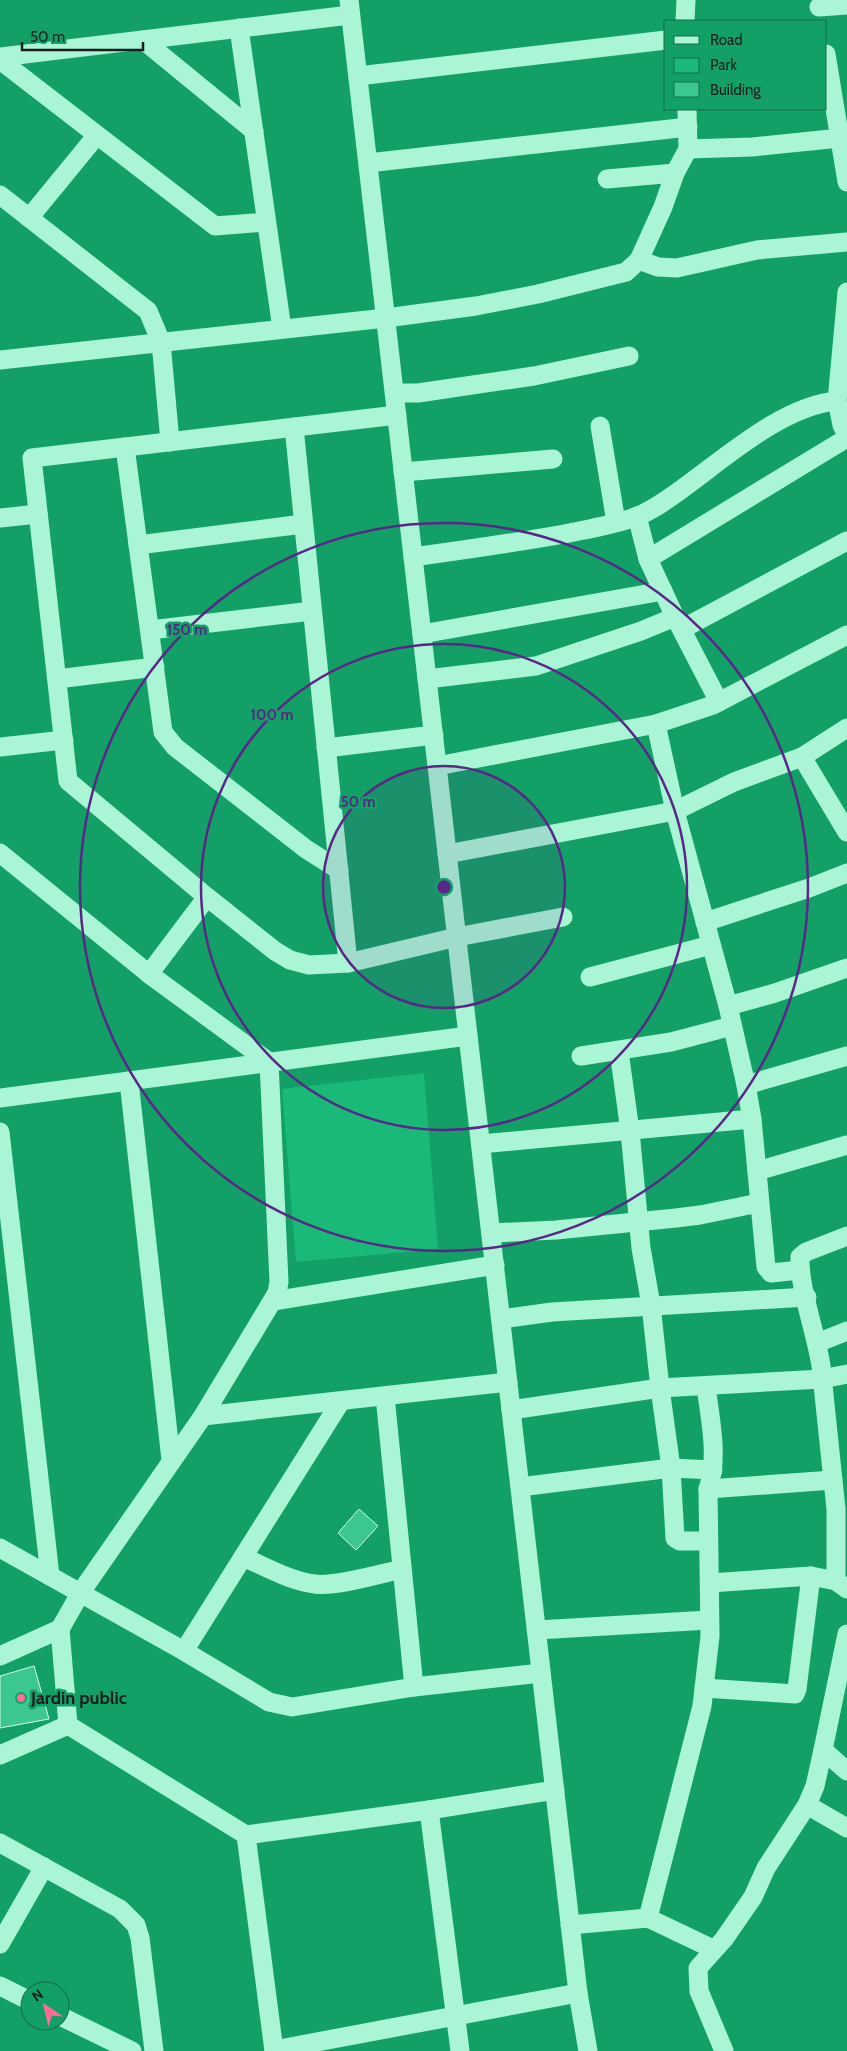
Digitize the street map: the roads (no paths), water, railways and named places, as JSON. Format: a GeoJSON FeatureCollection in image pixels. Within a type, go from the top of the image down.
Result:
{"type":"FeatureCollection","features":[{"type":"Feature","properties":{"kind":"street"},"geometry":{"type":"LineString","coordinates":[[685,20],[686,0]]}},
{"type":"Feature","properties":{"kind":"street"},"geometry":{"type":"LineString","coordinates":[[820,9],[847,5]]}},
{"type":"Feature","properties":{"kind":"street"},"geometry":{"type":"LineString","coordinates":[[0,58],[239,28],[350,8],[578,1993],[588,2051]]}},
{"type":"Feature","properties":{"kind":"street"},"geometry":{"type":"LineString","coordinates":[[239,28],[282,329]]}},
{"type":"Feature","properties":{"kind":"street"},"geometry":{"type":"LineString","coordinates":[[143,40],[254,131]]}},
{"type":"Feature","properties":{"kind":"street"},"geometry":{"type":"LineString","coordinates":[[358,76],[664,40]]}},
{"type":"Feature","properties":{"kind":"street"},"geometry":{"type":"LineString","coordinates":[[827,57],[840,101],[840,138],[847,182]]}},
{"type":"Feature","properties":{"kind":"street"},"geometry":{"type":"LineString","coordinates":[[0,58],[215,226],[266,222]]}},
{"type":"Feature","properties":{"kind":"street"},"geometry":{"type":"LineString","coordinates":[[0,360],[386,318],[476,306],[538,294],[626,272],[639,260],[663,207],[675,173],[688,149],[688,118],[368,164]]}},
{"type":"Feature","properties":{"kind":"street"},"geometry":{"type":"LineString","coordinates":[[29,218],[97,135]]}},
{"type":"Feature","properties":{"kind":"street"},"geometry":{"type":"LineString","coordinates":[[688,149],[752,148],[840,138]]}},
{"type":"Feature","properties":{"kind":"street"},"geometry":{"type":"LineString","coordinates":[[607,179],[675,173]]}},
{"type":"Feature","properties":{"kind":"street"},"geometry":{"type":"LineString","coordinates":[[0,195],[148,312],[161,342],[170,442]]}},
{"type":"Feature","properties":{"kind":"street"},"geometry":{"type":"LineString","coordinates":[[639,260],[658,267],[677,268],[757,250],[847,242]]}},
{"type":"Feature","properties":{"kind":"street"},"geometry":{"type":"LineString","coordinates":[[648,559],[846,430],[837,401],[847,294]]}},
{"type":"Feature","properties":{"kind":"street"},"geometry":{"type":"LineString","coordinates":[[395,393],[418,393],[524,377],[629,356]]}},
{"type":"Feature","properties":{"kind":"street"},"geometry":{"type":"LineString","coordinates":[[413,557],[536,539],[637,516],[665,501],[756,434],[799,411],[825,402],[837,401]]}},
{"type":"Feature","properties":{"kind":"street"},"geometry":{"type":"LineString","coordinates":[[397,415],[32,458],[68,781],[207,897],[275,951],[290,960],[309,965],[348,963],[457,937],[563,917]]}},
{"type":"Feature","properties":{"kind":"street"},"geometry":{"type":"LineString","coordinates":[[600,426],[616,522]]}},
{"type":"Feature","properties":{"kind":"street"},"geometry":{"type":"LineString","coordinates":[[294,427],[348,963]]}},
{"type":"Feature","properties":{"kind":"street"},"geometry":{"type":"LineString","coordinates":[[125,447],[163,732],[175,747],[306,849],[339,870]]}},
{"type":"Feature","properties":{"kind":"street"},"geometry":{"type":"LineString","coordinates":[[403,472],[553,459]]}},
{"type":"Feature","properties":{"kind":"street"},"geometry":{"type":"LineString","coordinates":[[0,518],[38,514]]}},
{"type":"Feature","properties":{"kind":"street"},"geometry":{"type":"LineString","coordinates":[[637,516],[648,559],[678,623],[719,702]]}},
{"type":"Feature","properties":{"kind":"street"},"geometry":{"type":"LineString","coordinates":[[138,545],[303,524]]}},
{"type":"Feature","properties":{"kind":"street"},"geometry":{"type":"LineString","coordinates":[[427,678],[536,666],[640,631],[678,623],[847,541]]}},
{"type":"Feature","properties":{"kind":"street"},"geometry":{"type":"LineString","coordinates":[[422,634],[663,591]]}},
{"type":"Feature","properties":{"kind":"street"},"geometry":{"type":"LineString","coordinates":[[150,630],[312,611]]}},
{"type":"Feature","properties":{"kind":"street"},"geometry":{"type":"LineString","coordinates":[[437,766],[656,724],[719,702],[847,635]]}},
{"type":"Feature","properties":{"kind":"street"},"geometry":{"type":"LineString","coordinates":[[57,680],[155,667]]}},
{"type":"Feature","properties":{"kind":"street"},"geometry":{"type":"LineString","coordinates":[[656,724],[675,811],[728,1006],[746,1085],[752,1119],[766,1269],[771,1273],[800,1270]]}},
{"type":"Feature","properties":{"kind":"street"},"geometry":{"type":"LineString","coordinates":[[447,854],[675,811],[734,782],[802,757],[847,728]]}},
{"type":"Feature","properties":{"kind":"street"},"geometry":{"type":"LineString","coordinates":[[326,748],[434,735]]}},
{"type":"Feature","properties":{"kind":"street"},"geometry":{"type":"LineString","coordinates":[[0,747],[64,740]]}},
{"type":"Feature","properties":{"kind":"street"},"geometry":{"type":"LineString","coordinates":[[802,757],[846,828]]}},
{"type":"Feature","properties":{"kind":"street"},"geometry":{"type":"LineString","coordinates":[[0,853],[149,974],[270,1062]]}},
{"type":"Feature","properties":{"kind":"street"},"geometry":{"type":"LineString","coordinates":[[704,922],[809,888],[847,873]]}},
{"type":"Feature","properties":{"kind":"street"},"geometry":{"type":"LineString","coordinates":[[149,974],[207,897]]}},
{"type":"Feature","properties":{"kind":"street"},"geometry":{"type":"LineString","coordinates":[[590,977],[711,944]]}},
{"type":"Feature","properties":{"kind":"street"},"geometry":{"type":"LineString","coordinates":[[728,1006],[775,993],[847,968]]}},
{"type":"Feature","properties":{"kind":"street"},"geometry":{"type":"LineString","coordinates":[[581,1056],[671,1042],[732,1026]]}},
{"type":"Feature","properties":{"kind":"street"},"geometry":{"type":"LineString","coordinates":[[0,1098],[468,1036]]}},
{"type":"Feature","properties":{"kind":"street"},"geometry":{"type":"LineString","coordinates":[[619,1051],[630,1131],[643,1268],[652,1305],[660,1388],[671,1468],[675,1538],[680,1541],[708,1541]]}},
{"type":"Feature","properties":{"kind":"street"},"geometry":{"type":"LineString","coordinates":[[746,1085],[847,1056]]}},
{"type":"Feature","properties":{"kind":"street"},"geometry":{"type":"LineString","coordinates":[[68,1725],[60,1629],[81,1592],[202,1416],[273,1301],[279,1282],[270,1062]]}},
{"type":"Feature","properties":{"kind":"street"},"geometry":{"type":"LineString","coordinates":[[129,1081],[171,1460]]}},
{"type":"Feature","properties":{"kind":"street"},"geometry":{"type":"LineString","coordinates":[[481,1144],[752,1119]]}},
{"type":"Feature","properties":{"kind":"street"},"geometry":{"type":"LineString","coordinates":[[0,1132],[5,1224],[50,1576]]}},
{"type":"Feature","properties":{"kind":"street"},"geometry":{"type":"LineString","coordinates":[[757,1171],[847,1145]]}},
{"type":"Feature","properties":{"kind":"street"},"geometry":{"type":"LineString","coordinates":[[491,1232],[556,1230],[700,1215],[759,1203]]}},
{"type":"Feature","properties":{"kind":"street"},"geometry":{"type":"LineString","coordinates":[[710,1583],[811,1576],[842,1585],[842,1510],[833,1480],[818,1343],[800,1270],[800,1257],[802,1254],[847,1236]]}},
{"type":"Feature","properties":{"kind":"street"},"geometry":{"type":"LineString","coordinates":[[273,1301],[495,1265]]}},
{"type":"Feature","properties":{"kind":"street"},"geometry":{"type":"LineString","coordinates":[[501,1319],[552,1312],[806,1297]]}},
{"type":"Feature","properties":{"kind":"street"},"geometry":{"type":"LineString","coordinates":[[818,1343],[847,1331]]}},
{"type":"Feature","properties":{"kind":"street"},"geometry":{"type":"LineString","coordinates":[[511,1410],[660,1388],[822,1378],[847,1374]]}},
{"type":"Feature","properties":{"kind":"street"},"geometry":{"type":"LineString","coordinates":[[202,1416],[508,1382]]}},
{"type":"Feature","properties":{"kind":"street"},"geometry":{"type":"LineString","coordinates":[[648,1918],[702,1706],[710,1636],[708,1489],[713,1470],[713,1444],[706,1386]]}},
{"type":"Feature","properties":{"kind":"street"},"geometry":{"type":"LineString","coordinates":[[385,1396],[414,1687]]}},
{"type":"Feature","properties":{"kind":"street"},"geometry":{"type":"LineString","coordinates":[[184,1651],[341,1401]]}},
{"type":"Feature","properties":{"kind":"street"},"geometry":{"type":"LineString","coordinates":[[520,1487],[671,1468],[713,1470]]}},
{"type":"Feature","properties":{"kind":"street"},"geometry":{"type":"LineString","coordinates":[[708,1489],[833,1480]]}},
{"type":"Feature","properties":{"kind":"street"},"geometry":{"type":"LineString","coordinates":[[0,1548],[81,1592],[269,1702],[280,1706],[292,1707],[414,1687],[541,1673]]}},
{"type":"Feature","properties":{"kind":"street"},"geometry":{"type":"LineString","coordinates":[[244,1557],[296,1580],[316,1585],[342,1582],[402,1569]]}},
{"type":"Feature","properties":{"kind":"street"},"geometry":{"type":"LineString","coordinates":[[704,1688],[795,1694],[798,1690],[811,1576]]}},
{"type":"Feature","properties":{"kind":"street"},"geometry":{"type":"LineString","coordinates":[[536,1630],[709,1620]]}},
{"type":"Feature","properties":{"kind":"street"},"geometry":{"type":"LineString","coordinates":[[0,1656],[60,1629]]}},
{"type":"Feature","properties":{"kind":"street"},"geometry":{"type":"LineString","coordinates":[[724,2051],[699,1991],[698,1968],[713,1949],[724,1939],[753,1897],[766,1868],[807,1805],[815,1786],[843,1678],[847,1634]]}},
{"type":"Feature","properties":{"kind":"street"},"geometry":{"type":"LineString","coordinates":[[0,1755],[68,1725]]}},
{"type":"Feature","properties":{"kind":"street"},"geometry":{"type":"LineString","coordinates":[[68,1725],[246,1835],[429,1810],[555,1790]]}},
{"type":"Feature","properties":{"kind":"street"},"geometry":{"type":"LineString","coordinates":[[823,1750],[847,1771]]}},
{"type":"Feature","properties":{"kind":"street"},"geometry":{"type":"LineString","coordinates":[[807,1805],[847,1828]]}},
{"type":"Feature","properties":{"kind":"street"},"geometry":{"type":"LineString","coordinates":[[429,1810],[460,2051]]}},
{"type":"Feature","properties":{"kind":"street"},"geometry":{"type":"LineString","coordinates":[[246,1835],[274,2050],[578,1993]]}},
{"type":"Feature","properties":{"kind":"street"},"geometry":{"type":"LineString","coordinates":[[0,1843],[120,1909],[136,1925],[140,1938],[154,2051]]}},
{"type":"Feature","properties":{"kind":"street"},"geometry":{"type":"LineString","coordinates":[[0,1944],[44,1867]]}},
{"type":"Feature","properties":{"kind":"street"},"geometry":{"type":"LineString","coordinates":[[570,1924],[648,1918],[713,1949]]}},
{"type":"Feature","properties":{"kind":"street"},"geometry":{"type":"LineString","coordinates":[[0,1986],[20,1996]]}},
{"type":"Feature","properties":{"kind":"street"},"geometry":{"type":"LineString","coordinates":[[70,2021],[132,2051]]}},
{"type":"Feature","properties":{"kind":"place","name":"Jardin public"},"geometry":{"type":"Point","coordinates":[21,1698]}}]}
